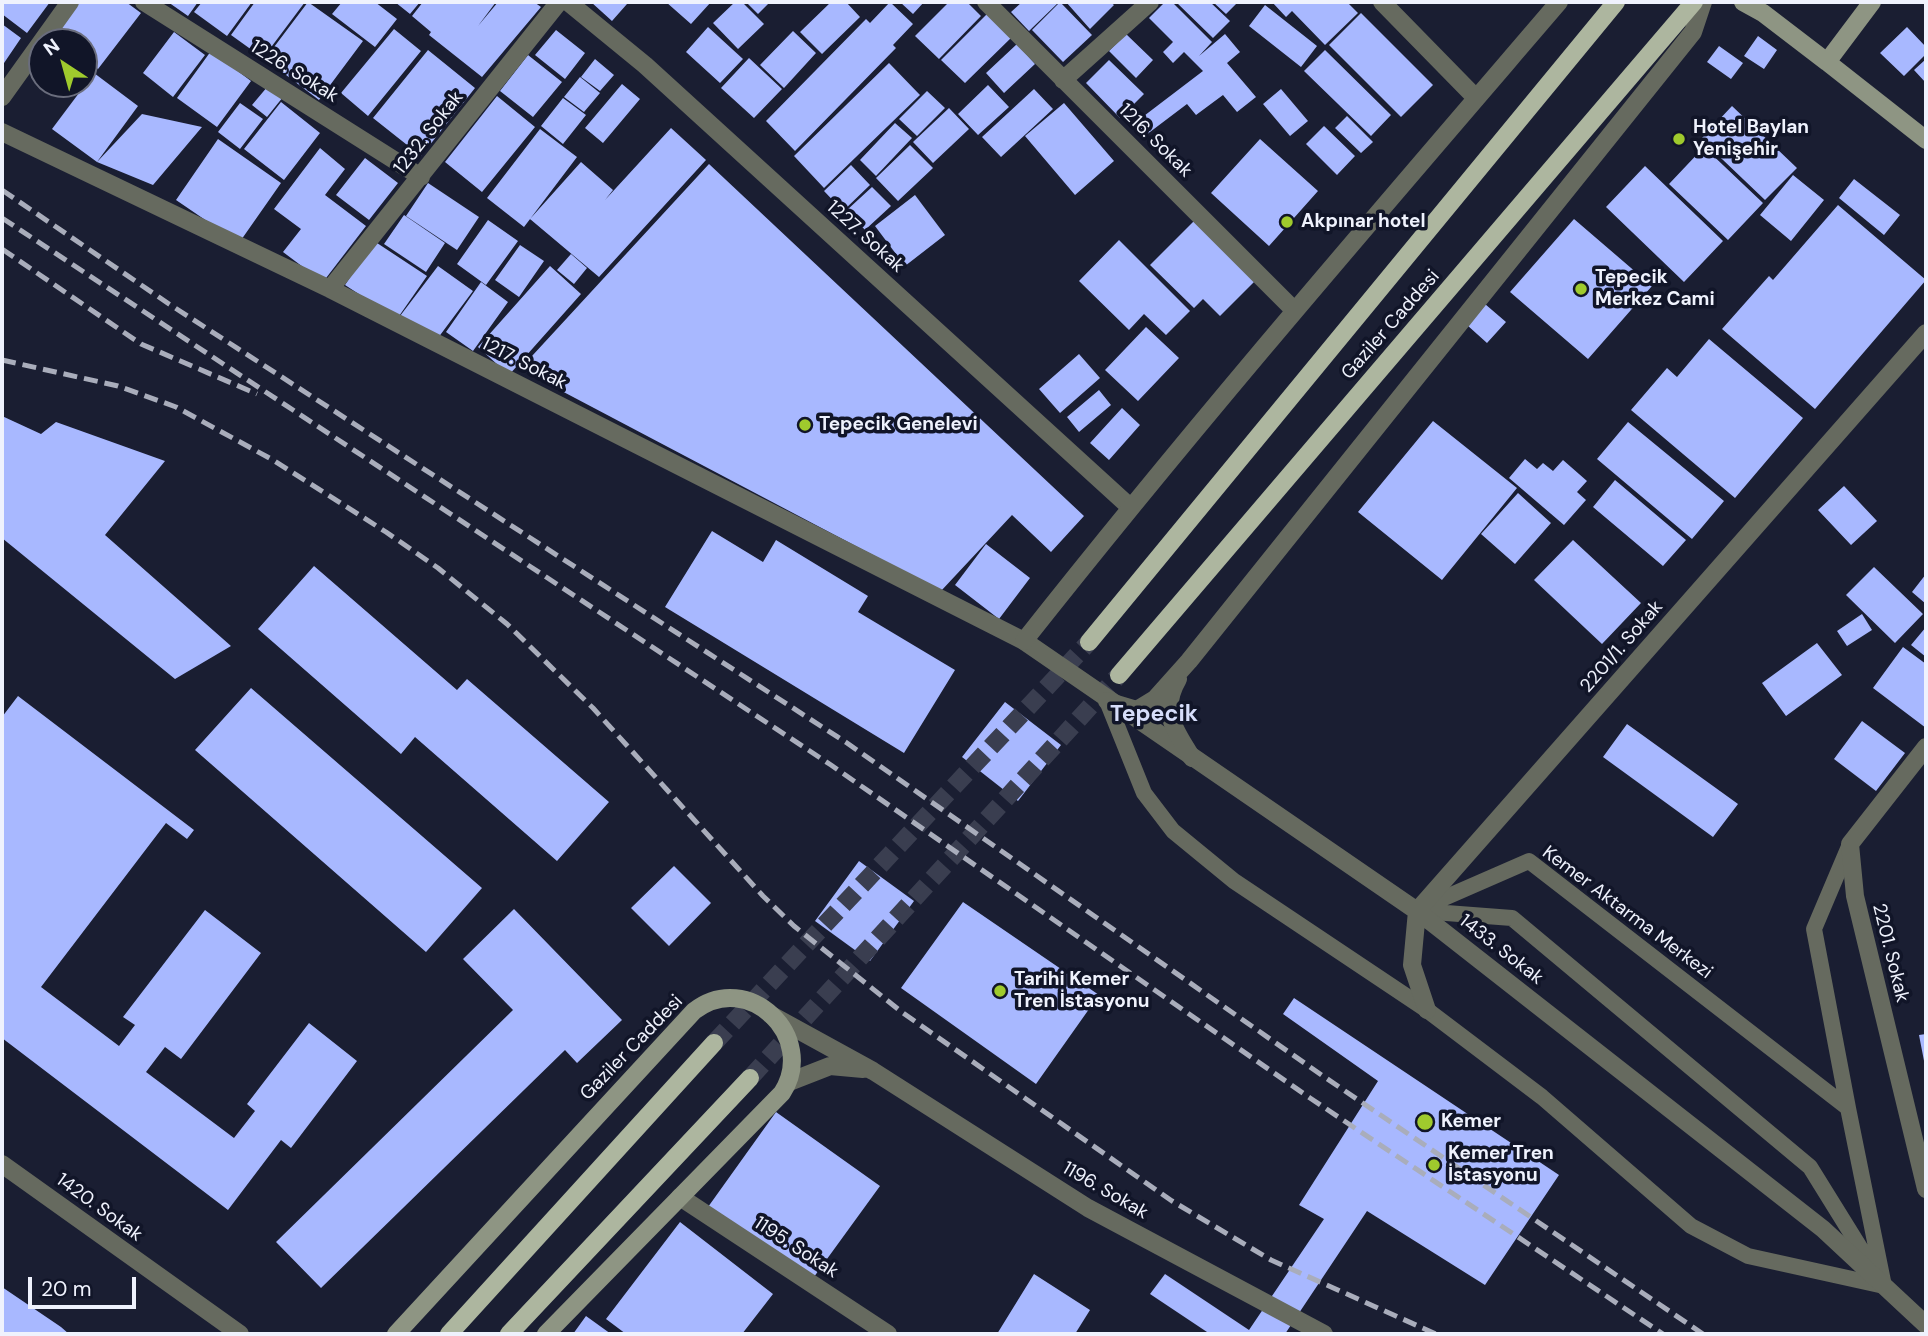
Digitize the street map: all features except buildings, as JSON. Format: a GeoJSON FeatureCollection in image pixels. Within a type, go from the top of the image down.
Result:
{"type":"FeatureCollection","features":[{"type":"Feature","properties":{"kind":"main road","name":"Gaziler Caddesi"},"geometry":{"type":"LineString","coordinates":[[1089,642],[1616,2]]}},
{"type":"Feature","properties":{"kind":"main road","name":"Gaziler Caddesi"},"geometry":{"type":"LineString","coordinates":[[1119,675],[1694,2]]}},
{"type":"Feature","properties":{"kind":"main road"},"geometry":{"type":"LineString","coordinates":[[1743,2],[1763,13],[1926,140]]}},
{"type":"Feature","properties":{"kind":"main road"},"geometry":{"type":"LineString","coordinates":[[1827,62],[1872,2]]}},
{"type":"Feature","properties":{"kind":"main road","name":"Gaziler Caddesi"},"geometry":{"type":"LineString","coordinates":[[396,1334],[694,1011],[707,1001],[736,996],[752,1001],[771,1015],[792,1045],[794,1069],[789,1082]]}},
{"type":"Feature","properties":{"kind":"main road"},"geometry":{"type":"LineString","coordinates":[[449,1334],[714,1043]]}},
{"type":"Feature","properties":{"kind":"main road"},"geometry":{"type":"LineString","coordinates":[[509,1334],[750,1078]]}},
{"type":"Feature","properties":{"kind":"main road"},"geometry":{"type":"LineString","coordinates":[[547,1334],[782,1093],[789,1082]]}},
{"type":"Feature","properties":{"kind":"street"},"geometry":{"type":"LineString","coordinates":[[2,97],[70,2]]}},
{"type":"Feature","properties":{"kind":"street","name":"1226. Sokak"},"geometry":{"type":"LineString","coordinates":[[144,2],[421,177]]}},
{"type":"Feature","properties":{"kind":"street","name":"1232. Sokak"},"geometry":{"type":"LineString","coordinates":[[330,289],[559,2]]}},
{"type":"Feature","properties":{"kind":"street","name":"1227. Sokak"},"geometry":{"type":"LineString","coordinates":[[568,2],[645,65],[1130,507]]}},
{"type":"Feature","properties":{"kind":"street","name":"1216. Sokak"},"geometry":{"type":"LineString","coordinates":[[986,2],[1294,310]]}},
{"type":"Feature","properties":{"kind":"street"},"geometry":{"type":"LineString","coordinates":[[1063,80],[1150,2]]}},
{"type":"Feature","properties":{"kind":"street"},"geometry":{"type":"LineString","coordinates":[[1382,2],[1476,98]]}},
{"type":"Feature","properties":{"kind":"street"},"geometry":{"type":"LineString","coordinates":[[1024,642],[1130,507],[1294,310],[1559,2]]}},
{"type":"Feature","properties":{"kind":"street"},"geometry":{"type":"LineString","coordinates":[[1107,701],[1137,710],[1155,699],[1189,661],[1693,32],[1703,2]]}},
{"type":"Feature","properties":{"kind":"street","name":"1217. Sokak"},"geometry":{"type":"LineString","coordinates":[[2,132],[330,289],[1024,642]]}},
{"type":"Feature","properties":{"kind":"street","name":"2201/1. Sokak"},"geometry":{"type":"LineString","coordinates":[[1417,911],[1926,334]]}},
{"type":"Feature","properties":{"kind":"street","name":"1433. Sokak"},"geometry":{"type":"LineString","coordinates":[[1024,642],[1417,911],[1823,1230],[1926,1325]]}},
{"type":"Feature","properties":{"kind":"street"},"geometry":{"type":"LineString","coordinates":[[1189,661],[1171,691],[1169,717],[1192,758]]}},
{"type":"Feature","properties":{"kind":"street"},"geometry":{"type":"LineString","coordinates":[[1850,844],[1926,747]]}},
{"type":"Feature","properties":{"kind":"street","name":"2201. Sokak"},"geometry":{"type":"LineString","coordinates":[[1850,844],[1855,896],[1926,1182]]}},
{"type":"Feature","properties":{"kind":"street"},"geometry":{"type":"LineString","coordinates":[[1417,911],[1412,965],[1427,1010]]}},
{"type":"Feature","properties":{"kind":"street","name":"1196. Sokak"},"geometry":{"type":"LineString","coordinates":[[771,1015],[873,1070],[1088,1208],[1324,1334]]}},
{"type":"Feature","properties":{"kind":"street","name":"1196. Sokak"},"geometry":{"type":"LineString","coordinates":[[789,1082],[830,1066],[873,1070]]}},
{"type":"Feature","properties":{"kind":"street","name":"1420. Sokak"},"geometry":{"type":"LineString","coordinates":[[2,1164],[240,1334]]}},
{"type":"Feature","properties":{"kind":"street","name":"1195. Sokak"},"geometry":{"type":"LineString","coordinates":[[680,1197],[888,1334]]}},
{"type":"Feature","properties":{"kind":"lane"},"geometry":{"type":"LineString","coordinates":[[1107,701],[1144,793],[1173,831],[1234,881],[1427,1010],[1542,1097],[1691,1226],[1748,1256],[1884,1286]]}},
{"type":"Feature","properties":{"kind":"lane"},"geometry":{"type":"LineString","coordinates":[[1850,844],[1814,929],[1884,1286]]}},
{"type":"Feature","properties":{"kind":"lane","name":"Kemer Aktarma Merkezi"},"geometry":{"type":"LineString","coordinates":[[1417,911],[1529,861],[1848,1108]]}},
{"type":"Feature","properties":{"kind":"lane"},"geometry":{"type":"LineString","coordinates":[[1417,911],[1512,918],[1810,1167],[1884,1286]]}},
{"type":"Feature","properties":{"kind":"tunnel"},"geometry":{"type":"LineString","coordinates":[[714,1043],[1089,642]]}},
{"type":"Feature","properties":{"kind":"tunnel"},"geometry":{"type":"LineString","coordinates":[[750,1078],[1119,675]]}},
{"type":"Feature","properties":{"kind":"railway"},"geometry":{"type":"LineString","coordinates":[[2,190],[169,304],[847,743],[1323,1076],[1703,1334]]}},
{"type":"Feature","properties":{"kind":"railway"},"geometry":{"type":"LineString","coordinates":[[2,218],[831,765],[1310,1098],[1663,1334]]}},
{"type":"Feature","properties":{"kind":"railway"},"geometry":{"type":"LineString","coordinates":[[2,249],[141,344],[257,394]]}},
{"type":"Feature","properties":{"kind":"railway"},"geometry":{"type":"LineString","coordinates":[[2,360],[118,386],[176,407],[273,460],[386,532],[438,568],[507,624],[593,708],[763,896],[794,926],[903,1013],[1172,1201],[1271,1260],[1436,1334]]}},
{"type":"Feature","properties":{"kind":"place","name":"Hotel Baylan Yenişehir"},"geometry":{"type":"Point","coordinates":[1679,139]}},
{"type":"Feature","properties":{"kind":"place","name":"Akpınar hotel"},"geometry":{"type":"Point","coordinates":[1287,222]}},
{"type":"Feature","properties":{"kind":"place","name":"Tepecik Merkez Cami"},"geometry":{"type":"Point","coordinates":[1581,289]}},
{"type":"Feature","properties":{"kind":"place","name":"Tepecik Genelevi"},"geometry":{"type":"Point","coordinates":[805,425]}},
{"type":"Feature","properties":{"kind":"place","name":"Tarihi Kemer Tren İstasyonu"},"geometry":{"type":"Point","coordinates":[1000,991]}},
{"type":"Feature","properties":{"kind":"place","name":"Kemer"},"geometry":{"type":"Point","coordinates":[1425,1122]}},
{"type":"Feature","properties":{"kind":"place","name":"Kemer Tren İstasyonu"},"geometry":{"type":"Point","coordinates":[1434,1165]}},
{"type":"Feature","properties":{"kind":"district","name":"Tepecik"},"geometry":{"type":"Point","coordinates":[1154,715]}}]}
